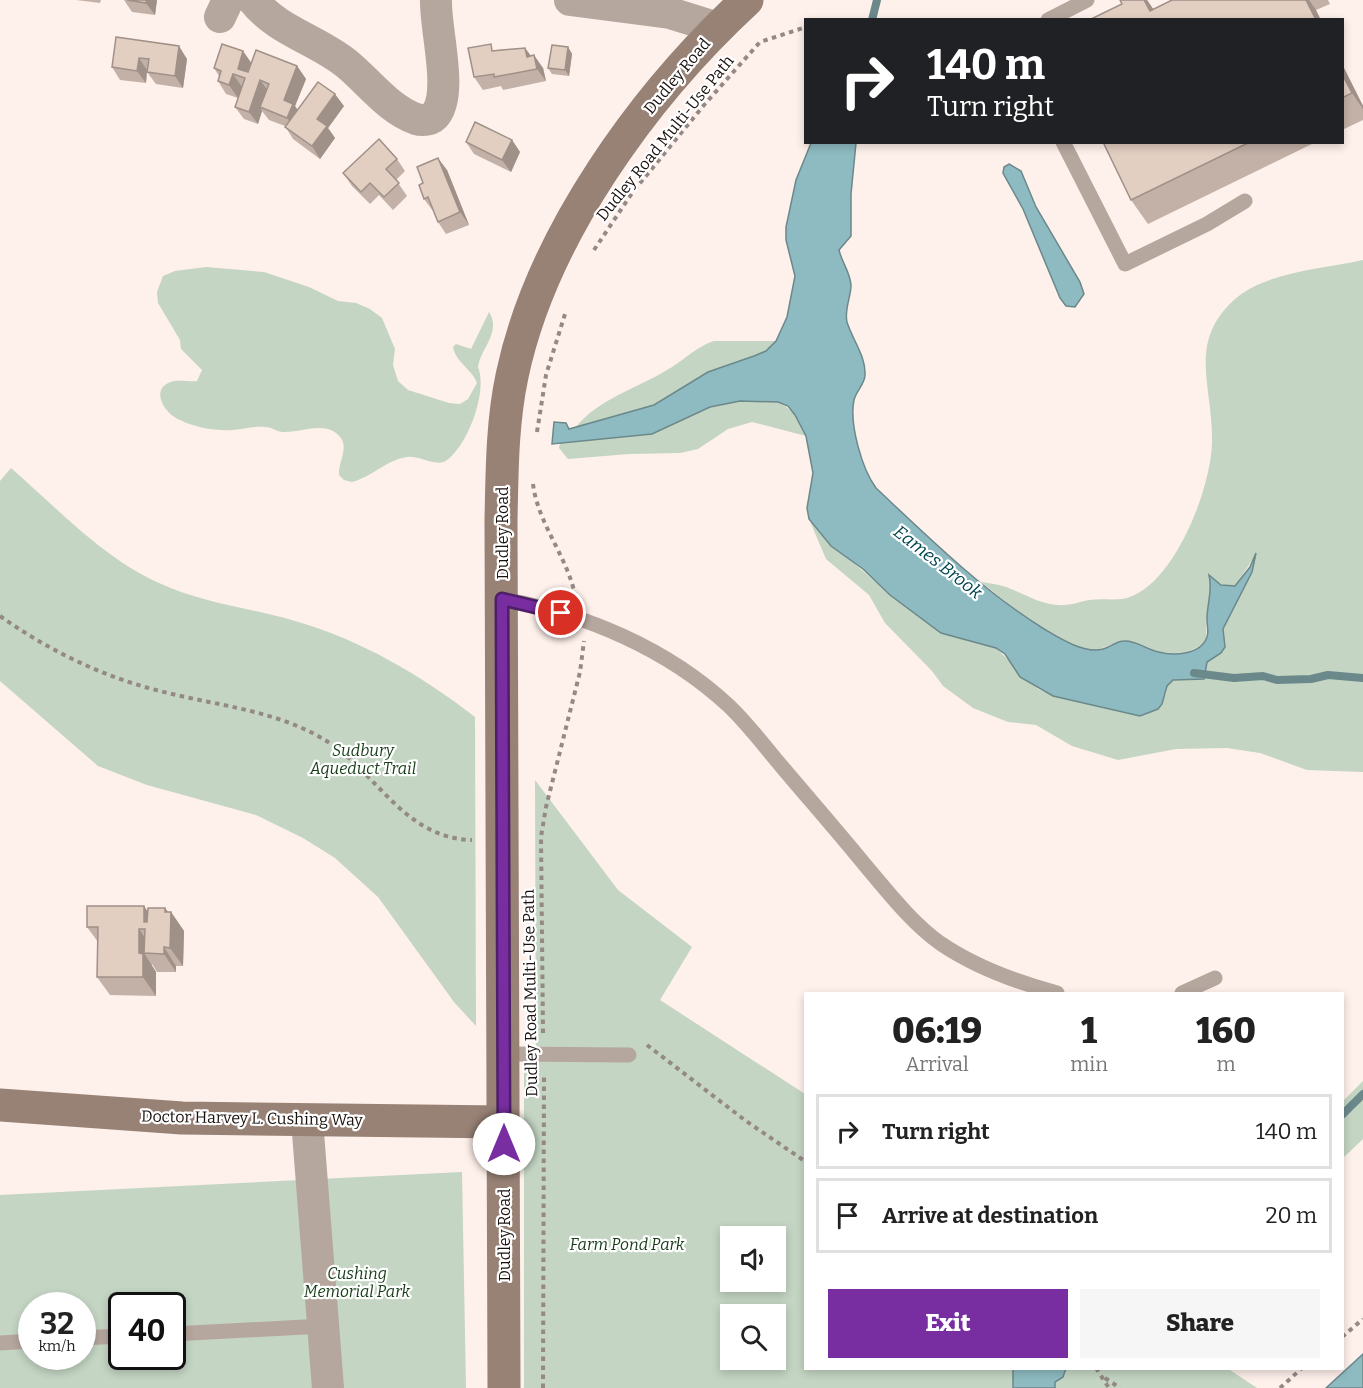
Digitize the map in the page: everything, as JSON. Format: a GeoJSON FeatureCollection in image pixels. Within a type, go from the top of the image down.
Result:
{"type":"FeatureCollection","features":[{"type":"Feature","properties":{"kind":"street"},"geometry":{"type":"LineString","coordinates":[[253,0],[275,21],[348,64],[389,103],[405,114],[422,120],[430,119],[436,114],[443,89],[436,0]]}},
{"type":"Feature","properties":{"kind":"street"},"geometry":{"type":"LineString","coordinates":[[570,0],[670,13],[718,28]]}},
{"type":"Feature","properties":{"kind":"street","name":"Dudley Road"},"geometry":{"type":"LineString","coordinates":[[504,1388],[502,484],[507,407],[516,358],[535,298],[561,238],[598,178],[640,121],[718,28],[747,0]]}},
{"type":"Feature","properties":{"kind":"street","name":"Doctor Harvey L. Cushing Way"},"geometry":{"type":"LineString","coordinates":[[0,1105],[130,1116],[503,1122]]}},
{"type":"Feature","properties":{"kind":"street"},"geometry":{"type":"LineString","coordinates":[[307,1120],[328,1388]]}},
{"type":"Feature","properties":{"kind":"lane"},"geometry":{"type":"LineString","coordinates":[[1052,18],[1080,2]]}},
{"type":"Feature","properties":{"kind":"lane"},"geometry":{"type":"LineString","coordinates":[[1064,144],[1125,264],[1207,224],[1245,201]]}},
{"type":"Feature","properties":{"kind":"lane"},"geometry":{"type":"LineString","coordinates":[[502,599],[546,608],[610,631],[651,651],[695,678],[738,716],[888,892],[926,931],[952,951],[984,968],[1054,992]]}},
{"type":"Feature","properties":{"kind":"lane"},"geometry":{"type":"LineString","coordinates":[[1184,992],[1215,978]]}},
{"type":"Feature","properties":{"kind":"lane"},"geometry":{"type":"LineString","coordinates":[[503,1054],[629,1055]]}},
{"type":"Feature","properties":{"kind":"lane"},"geometry":{"type":"LineString","coordinates":[[186,1333],[323,1326]]}},
{"type":"Feature","properties":{"kind":"lane"},"geometry":{"type":"LineString","coordinates":[[0,1343],[18,1342]]}},
{"type":"Feature","properties":{"kind":"path","name":"Dudley Road Multi-Use Path"},"geometry":{"type":"LineString","coordinates":[[592,252],[632,193],[711,96],[760,42],[804,28]]}},
{"type":"Feature","properties":{"kind":"path"},"geometry":{"type":"LineString","coordinates":[[536,436],[546,375],[568,306]]}},
{"type":"Feature","properties":{"kind":"path"},"geometry":{"type":"LineString","coordinates":[[533,475],[539,508],[570,575],[575,595]]}},
{"type":"Feature","properties":{"kind":"path"},"geometry":{"type":"LineString","coordinates":[[0,616],[55,650],[106,674],[157,691],[265,714],[303,728],[338,749],[391,803],[417,825],[449,838],[482,840]]}},
{"type":"Feature","properties":{"kind":"path","name":"Dudley Road Multi-Use Path"},"geometry":{"type":"LineString","coordinates":[[543,1388],[541,837],[546,807],[580,672],[584,640]]}},
{"type":"Feature","properties":{"kind":"path"},"geometry":{"type":"LineString","coordinates":[[640,1040],[746,1121],[804,1161]]}},
{"type":"Feature","properties":{"kind":"path"},"geometry":{"type":"LineString","coordinates":[[1344,1335],[1363,1319]]}},
{"type":"Feature","properties":{"kind":"path"},"geometry":{"type":"LineString","coordinates":[[1098,1370],[1110,1388]]}},
{"type":"Feature","properties":{"kind":"path"},"geometry":{"type":"LineString","coordinates":[[1280,1388],[1300,1370]]}},
{"type":"Feature","properties":{"kind":"path"},"geometry":{"type":"LineString","coordinates":[[1104,1377],[1120,1388]]}},
{"type":"Feature","properties":{"kind":"green space"},"geometry":{"type":"Polygon","coordinates":[[[1363,260],[1363,772],[1307,770],[1260,753],[1227,748],[1176,749],[1118,760],[1072,746],[1036,725],[1008,722],[973,708],[943,686],[932,671],[885,623],[869,595],[826,559],[809,519],[821,534],[890,595],[941,633],[996,648],[1038,689],[1053,696],[1140,716],[1166,694],[1167,686],[1173,680],[1190,679],[1204,674],[1207,662],[1221,653],[1225,647],[1223,630],[1252,572],[1255,556],[1235,586],[1224,585],[1209,576],[1212,591],[1207,611],[1206,640],[1190,651],[1182,653],[1118,644],[1097,650],[1080,648],[1034,624],[981,582],[1003,586],[1056,605],[1095,599],[1122,599],[1144,589],[1161,574],[1175,554],[1188,531],[1205,483],[1212,441],[1206,366],[1207,349],[1211,332],[1220,316],[1234,300],[1261,283],[1277,277],[1363,260]]]}},
{"type":"Feature","properties":{"kind":"green space"},"geometry":{"type":"Polygon","coordinates":[[[206,267],[264,272],[309,287],[338,301],[356,303],[370,309],[382,318],[395,349],[393,365],[398,381],[408,390],[449,403],[460,404],[468,399],[477,383],[457,357],[453,347],[456,344],[471,349],[489,312],[493,326],[478,367],[480,390],[478,403],[469,430],[455,453],[447,460],[438,463],[412,457],[399,459],[352,482],[344,480],[339,475],[343,443],[336,433],[330,430],[317,428],[283,432],[261,427],[220,430],[193,425],[174,417],[164,407],[161,400],[162,389],[166,384],[174,381],[197,381],[202,370],[181,349],[180,340],[158,303],[157,292],[163,276],[175,271],[206,267]]]}},
{"type":"Feature","properties":{"kind":"green space"},"geometry":{"type":"Polygon","coordinates":[[[714,341],[776,341],[766,351],[708,372],[654,405],[576,427],[607,401],[655,377],[702,346],[714,341]]]}},
{"type":"Feature","properties":{"kind":"green space"},"geometry":{"type":"Polygon","coordinates":[[[740,401],[781,404],[795,415],[806,436],[752,422],[728,429],[698,449],[680,453],[568,459],[559,448],[560,443],[652,434],[710,407],[740,401]]]}},
{"type":"Feature","properties":{"kind":"green space","name":"Sudbury Aqueduct Trail"},"geometry":{"type":"Polygon","coordinates":[[[11,468],[81,531],[138,573],[192,596],[278,616],[343,638],[412,673],[475,717],[476,1026],[454,1002],[378,897],[335,858],[303,838],[256,815],[147,785],[98,766],[0,681],[0,481],[11,468]]]}},
{"type":"Feature","properties":{"kind":"green space","name":"Farm Pond Park"},"geometry":{"type":"Polygon","coordinates":[[[535,780],[618,890],[692,947],[660,1000],[804,1093],[804,1370],[1230,1370],[1257,1388],[524,1388],[524,1071],[536,1079],[535,780]]]}},
{"type":"Feature","properties":{"kind":"green space"},"geometry":{"type":"Polygon","coordinates":[[[1363,1081],[1363,1139],[1344,1157],[1344,1100],[1363,1081]]]}},
{"type":"Feature","properties":{"kind":"green space","name":"Cushing Memorial Park"},"geometry":{"type":"Polygon","coordinates":[[[462,1172],[466,1388],[0,1388],[0,1195],[462,1172]]]}},
{"type":"Feature","properties":{"kind":"water"},"geometry":{"type":"Polygon","coordinates":[[[811,144],[856,144],[851,194],[851,236],[839,250],[851,285],[846,313],[847,322],[865,368],[864,381],[854,400],[853,421],[866,470],[876,488],[957,563],[999,598],[1057,637],[1088,649],[1103,649],[1124,641],[1172,654],[1186,653],[1199,648],[1208,635],[1209,575],[1221,585],[1235,586],[1250,567],[1256,553],[1252,572],[1223,629],[1225,647],[1221,653],[1207,662],[1204,679],[1173,680],[1167,686],[1162,704],[1158,709],[1140,716],[1053,696],[1020,677],[1005,654],[996,648],[941,633],[890,595],[863,569],[831,546],[809,519],[807,508],[813,473],[806,436],[788,406],[778,402],[740,401],[710,407],[652,434],[552,444],[554,422],[566,423],[569,429],[654,405],[708,372],[766,351],[776,341],[787,317],[795,276],[786,240],[786,227],[796,180],[811,144]]]}},
{"type":"Feature","properties":{"kind":"water"},"geometry":{"type":"Polygon","coordinates":[[[1009,164],[1021,171],[1036,207],[1080,282],[1084,294],[1075,307],[1066,306],[1060,298],[1023,209],[1003,173],[1004,167],[1009,164]]]}},
{"type":"Feature","properties":{"kind":"water"},"geometry":{"type":"Polygon","coordinates":[[[1363,1354],[1363,1388],[1326,1388],[1363,1354]]]}},
{"type":"Feature","properties":{"kind":"water"},"geometry":{"type":"Polygon","coordinates":[[[1013,1370],[1065,1370],[1063,1377],[1055,1382],[1055,1388],[1013,1388],[1013,1370]]]}},
{"type":"Feature","properties":{"kind":"building"},"geometry":{"type":"Polygon","coordinates":[[[127,0],[146,0],[146,3],[127,0]]]}},
{"type":"Feature","properties":{"kind":"building"},"geometry":{"type":"Polygon","coordinates":[[[1120,0],[1144,0],[1150,11],[1172,0],[1306,0],[1315,18],[1093,18],[1122,4],[1120,0]]]}},
{"type":"Feature","properties":{"kind":"building"},"geometry":{"type":"Polygon","coordinates":[[[116,37],[179,46],[175,76],[147,72],[149,59],[139,58],[137,71],[112,67],[116,37]]]}},
{"type":"Feature","properties":{"kind":"building"},"geometry":{"type":"Polygon","coordinates":[[[222,44],[243,51],[238,69],[248,72],[256,50],[297,66],[284,100],[293,104],[287,118],[260,107],[269,84],[260,80],[249,112],[235,107],[245,78],[233,74],[229,85],[218,81],[221,71],[214,68],[222,44]]]}},
{"type":"Feature","properties":{"kind":"building"},"geometry":{"type":"Polygon","coordinates":[[[491,44],[492,51],[525,48],[527,57],[534,55],[537,69],[494,77],[494,74],[474,77],[468,48],[491,44]]]}},
{"type":"Feature","properties":{"kind":"building"},"geometry":{"type":"Polygon","coordinates":[[[552,45],[568,47],[565,70],[548,68],[552,45]]]}},
{"type":"Feature","properties":{"kind":"building"},"geometry":{"type":"Polygon","coordinates":[[[1344,78],[1352,93],[1344,97],[1344,78]]]}},
{"type":"Feature","properties":{"kind":"building"},"geometry":{"type":"Polygon","coordinates":[[[318,82],[335,94],[317,119],[327,126],[312,146],[285,127],[318,82]]]}},
{"type":"Feature","properties":{"kind":"building"},"geometry":{"type":"Polygon","coordinates":[[[475,122],[512,140],[502,160],[466,142],[475,122]]]}},
{"type":"Feature","properties":{"kind":"building"},"geometry":{"type":"Polygon","coordinates":[[[379,139],[397,159],[386,169],[399,183],[384,197],[370,183],[361,192],[343,173],[379,139]]]}},
{"type":"Feature","properties":{"kind":"building"},"geometry":{"type":"Polygon","coordinates":[[[1104,144],[1246,144],[1131,200],[1104,144]]]}},
{"type":"Feature","properties":{"kind":"building"},"geometry":{"type":"Polygon","coordinates":[[[438,158],[460,212],[438,222],[428,197],[424,199],[419,185],[423,183],[417,167],[438,158]]]}},
{"type":"Feature","properties":{"kind":"building"},"geometry":{"type":"Polygon","coordinates":[[[87,906],[144,906],[144,922],[147,922],[148,908],[165,908],[165,912],[171,912],[170,948],[164,947],[164,954],[144,953],[145,929],[139,929],[139,953],[143,954],[143,977],[97,977],[98,927],[87,927],[87,906]]]}},
{"type":"Feature","properties":{"kind":"waterway","name":"Eames Brook"},"geometry":{"type":"LineString","coordinates":[[872,18],[877,0]]}},
{"type":"Feature","properties":{"kind":"waterway","name":"Eames Brook"},"geometry":{"type":"LineString","coordinates":[[1194,673],[1234,678],[1263,676],[1277,680],[1311,679],[1328,675],[1363,678]]}},
{"type":"Feature","properties":{"kind":"waterway"},"geometry":{"type":"LineString","coordinates":[[1344,1113],[1363,1094]]}},
{"type":"Feature","properties":{"kind":"route"},"geometry":{"type":"LineString","coordinates":[[504,1144],[502,599],[532,604],[561,613]]}}]}
